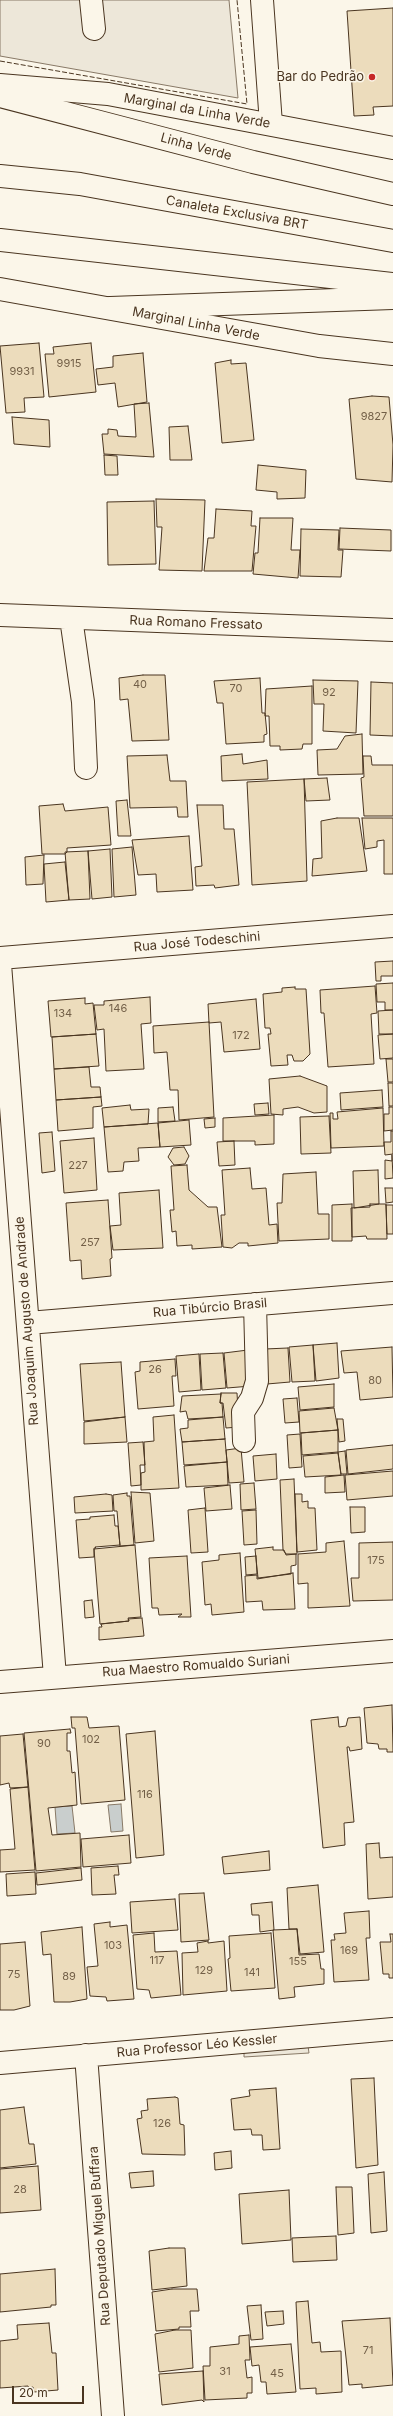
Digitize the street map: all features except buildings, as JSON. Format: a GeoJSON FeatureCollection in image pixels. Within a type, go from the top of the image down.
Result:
{"type":"FeatureCollection","features":[{"type":"Feature","properties":{"kind":"main road"},"geometry":{"type":"LineString","coordinates":[[91,0],[94,29]]}},
{"type":"Feature","properties":{"kind":"main road"},"geometry":{"type":"LineString","coordinates":[[262,0],[271,124]]}},
{"type":"Feature","properties":{"kind":"main road","name":"Marginal da Linha Verde"},"geometry":{"type":"LineString","coordinates":[[0,85],[108,94],[393,148]]}},
{"type":"Feature","properties":{"kind":"main road","name":"Linha Verde"},"geometry":{"type":"LineString","coordinates":[[0,96],[253,162],[393,194]]}},
{"type":"Feature","properties":{"kind":"main road","name":"Canaleta Exclusiva BRT"},"geometry":{"type":"LineString","coordinates":[[0,162],[80,184]]}},
{"type":"Feature","properties":{"kind":"main road","name":"Canaleta Exclusiva BRT"},"geometry":{"type":"LineString","coordinates":[[0,176],[80,184],[393,241]]}},
{"type":"Feature","properties":{"kind":"main road"},"geometry":{"type":"LineString","coordinates":[[0,240],[393,284]]}},
{"type":"Feature","properties":{"kind":"main road","name":"Marginal Linha Verde"},"geometry":{"type":"LineString","coordinates":[[0,289],[320,346],[393,354]]}},
{"type":"Feature","properties":{"kind":"main road"},"geometry":{"type":"LineString","coordinates":[[110,308],[393,298]]}},
{"type":"Feature","properties":{"kind":"main road","name":"Rua Romano Fressato"},"geometry":{"type":"LineString","coordinates":[[0,615],[393,630]]}},
{"type":"Feature","properties":{"kind":"main road"},"geometry":{"type":"LineString","coordinates":[[71,618],[83,702],[86,768]]}},
{"type":"Feature","properties":{"kind":"main road","name":"Rua José Todeschini"},"geometry":{"type":"LineString","coordinates":[[0,958],[393,926]]}},
{"type":"Feature","properties":{"kind":"main road","name":"Rua Joaquim Augusto de Andrade"},"geometry":{"type":"LineString","coordinates":[[0,964],[55,1677]]}},
{"type":"Feature","properties":{"kind":"main road","name":"Rua Tibúrcio Brasil"},"geometry":{"type":"LineString","coordinates":[[28,1323],[393,1293]]}},
{"type":"Feature","properties":{"kind":"main road"},"geometry":{"type":"LineString","coordinates":[[244,1441],[243,1412],[252,1398],[257,1381],[255,1304]]}},
{"type":"Feature","properties":{"kind":"main road","name":"Rua Maestro Romualdo Suriani"},"geometry":{"type":"LineString","coordinates":[[0,1682],[393,1651]]}},
{"type":"Feature","properties":{"kind":"main road","name":"Rua Professor Léo Kessler"},"geometry":{"type":"LineString","coordinates":[[0,2063],[393,2029]]}},
{"type":"Feature","properties":{"kind":"main road","name":"Rua Deputado Miguel Buffara"},"geometry":{"type":"LineString","coordinates":[[86,2055],[113,2416]]}},
{"type":"Feature","properties":{"kind":"shaded area"},"geometry":{"type":"Polygon","coordinates":[[[0,0],[229,0],[238,98],[0,56],[0,0]]]}},
{"type":"Feature","properties":{"kind":"shaded area"},"geometry":{"type":"Polygon","coordinates":[[[121,1804],[123,1831],[111,1832],[108,1805],[121,1804]]]}},
{"type":"Feature","properties":{"kind":"shaded area"},"geometry":{"type":"Polygon","coordinates":[[[72,1806],[75,1833],[57,1834],[55,1807],[72,1806]]]}},
{"type":"Feature","properties":{"kind":"shaded area"},"geometry":{"type":"Polygon","coordinates":[[[308,2046],[309,2053],[244,2057],[244,2051],[308,2046]]]}},
{"type":"Feature","properties":{"kind":"fence"},"geometry":{"type":"LineString","coordinates":[[0,61],[247,104],[237,0]]}},
{"type":"Feature","properties":{"kind":"place","name":"Bar do Pedrão"},"geometry":{"type":"Point","coordinates":[372,77]}}]}
